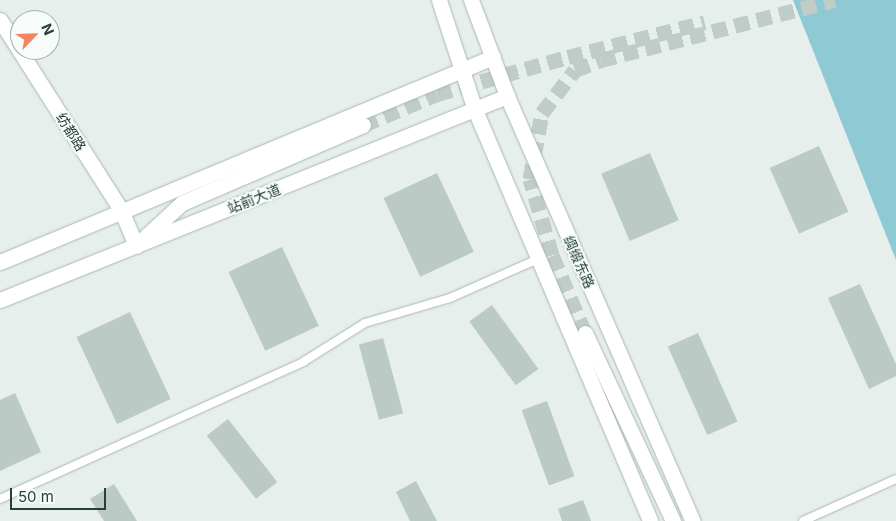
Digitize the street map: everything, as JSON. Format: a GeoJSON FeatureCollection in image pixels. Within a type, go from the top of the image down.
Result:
{"type":"FeatureCollection","features":[{"type":"Feature","properties":{"kind":"main road"},"geometry":{"type":"LineString","coordinates":[[439,0],[475,110],[650,521]]}},
{"type":"Feature","properties":{"kind":"main road","name":"绸缎东路"},"geometry":{"type":"LineString","coordinates":[[471,0],[507,96],[693,521]]}},
{"type":"Feature","properties":{"kind":"main road","name":"纺都路"},"geometry":{"type":"LineString","coordinates":[[0,20],[121,210],[136,246]]}},
{"type":"Feature","properties":{"kind":"main road"},"geometry":{"type":"LineString","coordinates":[[0,262],[121,210],[493,57]]}},
{"type":"Feature","properties":{"kind":"main road","name":"站前大道"},"geometry":{"type":"LineString","coordinates":[[0,300],[507,96]]}},
{"type":"Feature","properties":{"kind":"main road"},"geometry":{"type":"LineString","coordinates":[[136,246],[182,203],[363,125]]}},
{"type":"Feature","properties":{"kind":"main road"},"geometry":{"type":"LineString","coordinates":[[586,333],[673,521]]}},
{"type":"Feature","properties":{"kind":"lane"},"geometry":{"type":"LineString","coordinates":[[0,498],[303,362],[365,323],[450,298],[538,259]]}},
{"type":"Feature","properties":{"kind":"lane"},"geometry":{"type":"LineString","coordinates":[[803,521],[896,479]]}},
{"type":"Feature","properties":{"kind":"water"},"geometry":{"type":"Polygon","coordinates":[[[793,0],[896,0],[896,260],[793,0]]]}},
{"type":"Feature","properties":{"kind":"building"},"geometry":{"type":"Polygon","coordinates":[[[819,146],[848,212],[799,234],[770,168],[819,146]]]}},
{"type":"Feature","properties":{"kind":"building"},"geometry":{"type":"Polygon","coordinates":[[[650,153],[679,220],[630,241],[601,174],[650,153]]]}},
{"type":"Feature","properties":{"kind":"building"},"geometry":{"type":"Polygon","coordinates":[[[437,173],[474,252],[420,277],[384,198],[437,173]]]}},
{"type":"Feature","properties":{"kind":"building"},"geometry":{"type":"Polygon","coordinates":[[[282,247],[319,326],[265,351],[229,272],[282,247]]]}},
{"type":"Feature","properties":{"kind":"building"},"geometry":{"type":"Polygon","coordinates":[[[860,284],[896,364],[896,376],[869,389],[828,298],[860,284]]]}},
{"type":"Feature","properties":{"kind":"building"},"geometry":{"type":"Polygon","coordinates":[[[492,305],[538,369],[516,385],[469,321],[492,305]]]}},
{"type":"Feature","properties":{"kind":"building"},"geometry":{"type":"Polygon","coordinates":[[[130,312],[171,399],[117,424],[77,337],[130,312]]]}},
{"type":"Feature","properties":{"kind":"building"},"geometry":{"type":"Polygon","coordinates":[[[698,333],[737,422],[707,435],[668,346],[698,333]]]}},
{"type":"Feature","properties":{"kind":"building"},"geometry":{"type":"Polygon","coordinates":[[[383,338],[403,413],[379,420],[359,344],[383,338]]]}},
{"type":"Feature","properties":{"kind":"building"},"geometry":{"type":"Polygon","coordinates":[[[15,393],[41,452],[0,471],[0,400],[15,393]]]}},
{"type":"Feature","properties":{"kind":"building"},"geometry":{"type":"Polygon","coordinates":[[[547,401],[574,476],[549,485],[522,410],[547,401]]]}},
{"type":"Feature","properties":{"kind":"building"},"geometry":{"type":"Polygon","coordinates":[[[228,419],[277,482],[256,499],[207,436],[228,419]]]}},
{"type":"Feature","properties":{"kind":"building"},"geometry":{"type":"Polygon","coordinates":[[[416,481],[437,521],[410,521],[396,492],[416,481]]]}},
{"type":"Feature","properties":{"kind":"building"},"geometry":{"type":"Polygon","coordinates":[[[114,484],[137,521],[104,521],[90,499],[114,484]]]}},
{"type":"Feature","properties":{"kind":"building"},"geometry":{"type":"Polygon","coordinates":[[[583,500],[591,521],[562,521],[558,509],[583,500]]]}},
{"type":"Feature","properties":{"kind":"tunnel"},"geometry":{"type":"LineString","coordinates":[[585,333],[552,255],[530,179],[542,113],[575,70],[601,60],[834,0]]}},
{"type":"Feature","properties":{"kind":"tunnel"},"geometry":{"type":"LineString","coordinates":[[363,125],[437,94],[568,57],[705,22]]}}]}
